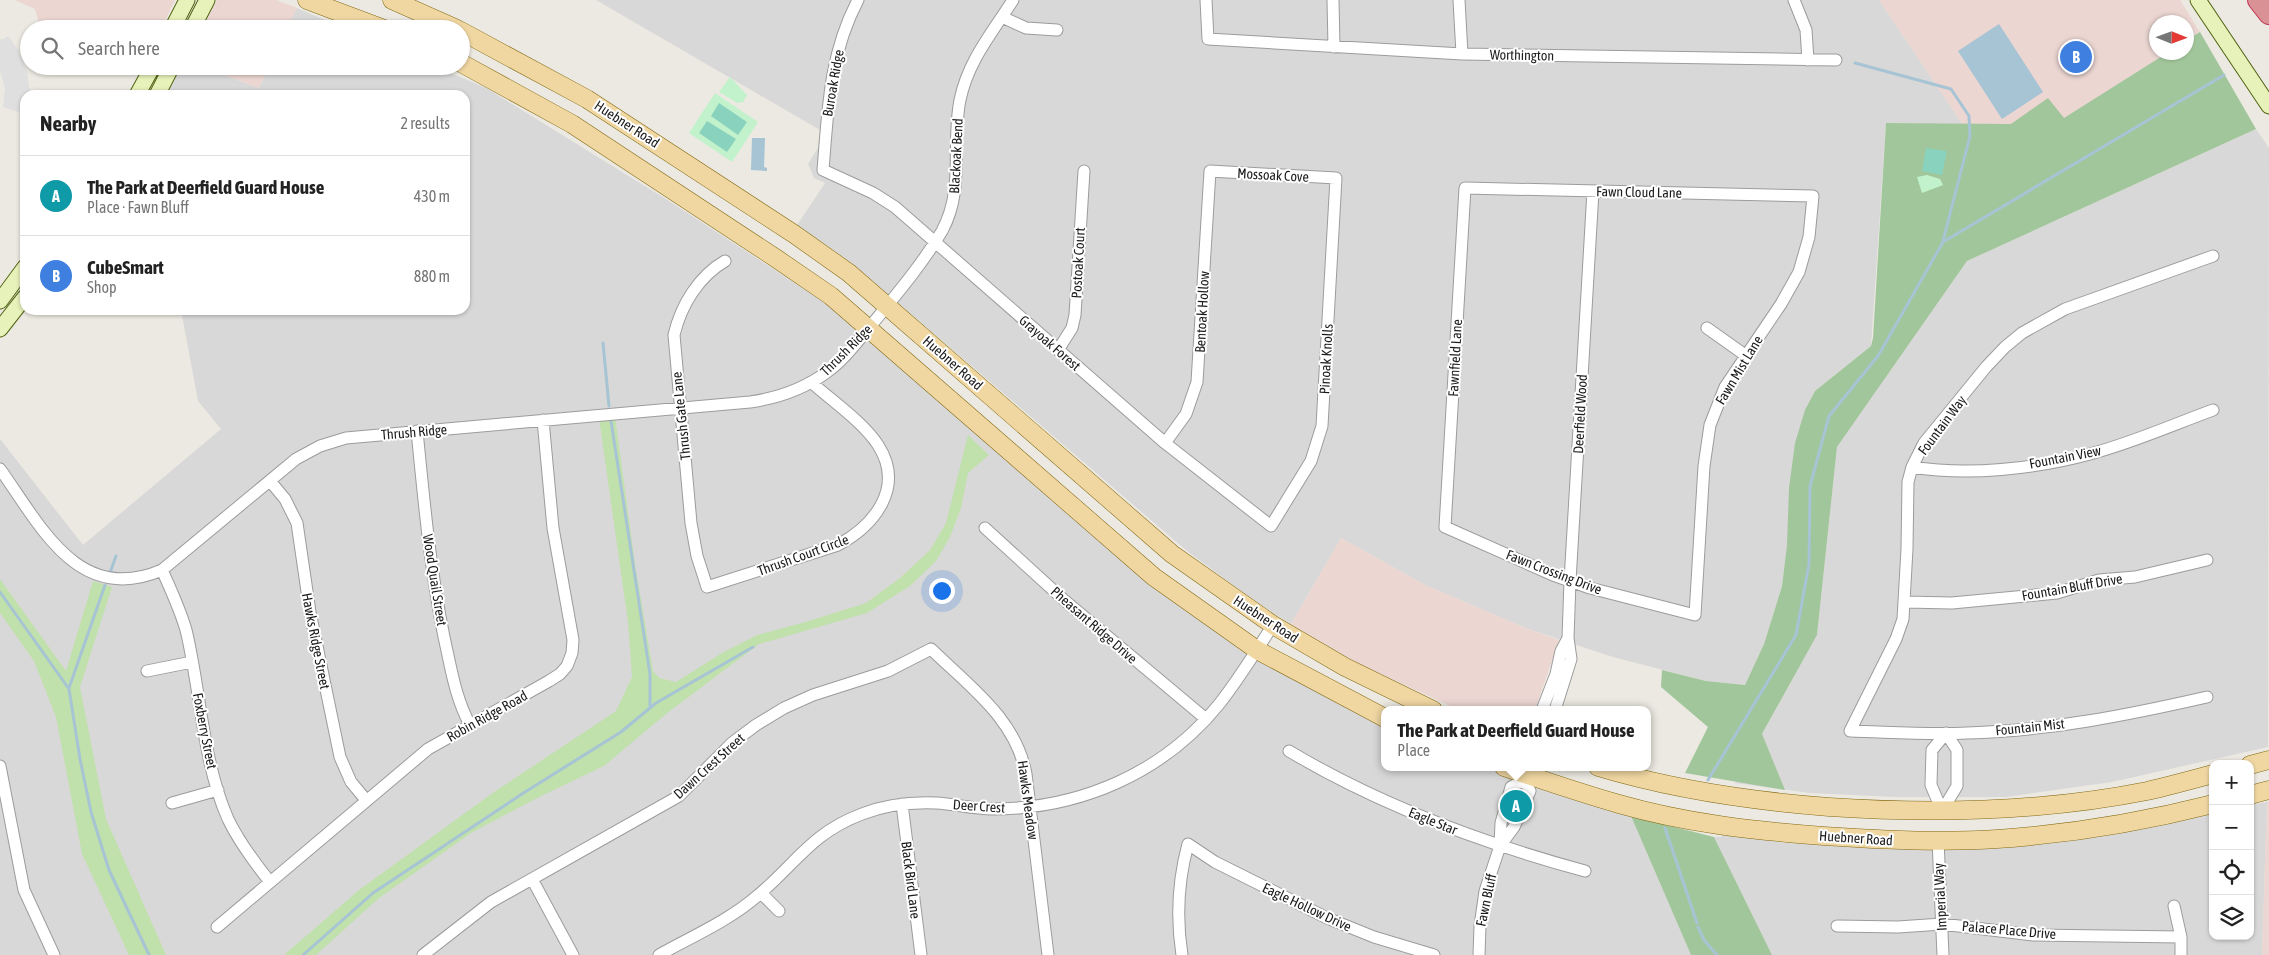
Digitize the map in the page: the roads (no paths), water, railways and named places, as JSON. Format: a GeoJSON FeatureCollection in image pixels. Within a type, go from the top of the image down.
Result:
{"type":"FeatureCollection","features":[{"type":"Feature","properties":{"kind":"highway"},"geometry":{"type":"LineString","coordinates":[[2258,0],[2269,14]]}},
{"type":"Feature","properties":{"kind":"main road"},"geometry":{"type":"LineString","coordinates":[[177,20],[187,0]]}},
{"type":"Feature","properties":{"kind":"main road"},"geometry":{"type":"LineString","coordinates":[[197,20],[207,0]]}},
{"type":"Feature","properties":{"kind":"main road"},"geometry":{"type":"LineString","coordinates":[[307,0],[360,20]]}},
{"type":"Feature","properties":{"kind":"main road"},"geometry":{"type":"LineString","coordinates":[[392,0],[437,20]]}},
{"type":"Feature","properties":{"kind":"main road"},"geometry":{"type":"LineString","coordinates":[[2198,0],[2269,106]]}},
{"type":"Feature","properties":{"kind":"main road","name":"Huebner Road"},"geometry":{"type":"LineString","coordinates":[[470,36],[587,99],[670,152],[849,273],[1172,554],[1273,625],[1345,667],[1425,706]]}},
{"type":"Feature","properties":{"kind":"main road"},"geometry":{"type":"LineString","coordinates":[[470,65],[490,47]]}},
{"type":"Feature","properties":{"kind":"main road","name":"Huebner Road"},"geometry":{"type":"LineString","coordinates":[[470,68],[572,124],[655,177],[831,296],[1147,571],[1257,650],[1381,716]]}},
{"type":"Feature","properties":{"kind":"main road"},"geometry":{"type":"LineString","coordinates":[[140,90],[148,75]]}},
{"type":"Feature","properties":{"kind":"main road"},"geometry":{"type":"LineString","coordinates":[[160,90],[167,75]]}},
{"type":"Feature","properties":{"kind":"main road"},"geometry":{"type":"LineString","coordinates":[[0,301],[20,273]]}},
{"type":"Feature","properties":{"kind":"main road"},"geometry":{"type":"LineString","coordinates":[[0,330],[20,303]]}},
{"type":"Feature","properties":{"kind":"main road"},"geometry":{"type":"LineString","coordinates":[[2254,764],[2269,760]]}},
{"type":"Feature","properties":{"kind":"main road"},"geometry":{"type":"LineString","coordinates":[[1614,771],[1684,789],[1771,803],[1897,811],[1994,810],[2085,801],[2146,791],[2209,775]]}},
{"type":"Feature","properties":{"kind":"main road","name":"Huebner Road"},"geometry":{"type":"LineString","coordinates":[[1526,774],[1620,804],[1682,818],[1746,829],[1895,841],[1996,839],[2089,830],[2152,820],[2209,805]]}},
{"type":"Feature","properties":{"kind":"main road"},"geometry":{"type":"LineString","coordinates":[[2254,794],[2269,790]]}},
{"type":"Feature","properties":{"kind":"main road"},"geometry":{"type":"LineString","coordinates":[[1938,840],[1942,811]]}},
{"type":"Feature","properties":{"kind":"street","name":"Buroak Ridge"},"geometry":{"type":"LineString","coordinates":[[823,170],[827,105],[832,73],[841,39],[858,0]]}},
{"type":"Feature","properties":{"kind":"street","name":"Blackoak Bend"},"geometry":{"type":"LineString","coordinates":[[887,306],[935,242],[949,219],[955,196],[958,167],[957,116],[965,81],[980,48],[1013,0]]}},
{"type":"Feature","properties":{"kind":"street","name":"Worthington"},"geometry":{"type":"LineString","coordinates":[[1206,0],[1208,39],[1462,54],[1836,60]]}},
{"type":"Feature","properties":{"kind":"street"},"geometry":{"type":"LineString","coordinates":[[1332,0],[1334,47]]}},
{"type":"Feature","properties":{"kind":"street"},"geometry":{"type":"LineString","coordinates":[[1459,0],[1462,54]]}},
{"type":"Feature","properties":{"kind":"street"},"geometry":{"type":"LineString","coordinates":[[1794,0],[1806,30],[1808,60]]}},
{"type":"Feature","properties":{"kind":"street"},"geometry":{"type":"LineString","coordinates":[[1002,18],[1026,28],[1057,30]]}},
{"type":"Feature","properties":{"kind":"street","name":"Grayoak Forest"},"geometry":{"type":"LineString","coordinates":[[823,170],[874,193],[895,207],[1165,443],[1270,526]]}},
{"type":"Feature","properties":{"kind":"street","name":"Postoak Court"},"geometry":{"type":"LineString","coordinates":[[1058,350],[1072,328],[1075,315],[1084,171]]}},
{"type":"Feature","properties":{"kind":"street","name":"Mossoak Cove"},"geometry":{"type":"LineString","coordinates":[[1210,171],[1336,178]]}},
{"type":"Feature","properties":{"kind":"street","name":"Bentoak Hollow"},"geometry":{"type":"LineString","coordinates":[[1165,443],[1186,414],[1197,382],[1210,171]]}},
{"type":"Feature","properties":{"kind":"street","name":"Pinoak Knolls"},"geometry":{"type":"LineString","coordinates":[[1270,526],[1311,462],[1322,426],[1336,178]]}},
{"type":"Feature","properties":{"kind":"street","name":"Fawn Cloud Lane"},"geometry":{"type":"LineString","coordinates":[[1465,188],[1813,196]]}},
{"type":"Feature","properties":{"kind":"street","name":"Fawnfield Lane"},"geometry":{"type":"LineString","coordinates":[[1445,527],[1465,188]]}},
{"type":"Feature","properties":{"kind":"street","name":"Deerfield Wood"},"geometry":{"type":"LineString","coordinates":[[1556,706],[1570,666],[1571,652],[1568,638],[1570,581],[1593,191]]}},
{"type":"Feature","properties":{"kind":"street","name":"Fawn Mist Lane"},"geometry":{"type":"LineString","coordinates":[[1695,615],[1706,445],[1717,406],[1725,387],[1745,355],[1782,304],[1799,272],[1810,237],[1813,196]]}},
{"type":"Feature","properties":{"kind":"street","name":"Fountain Way"},"geometry":{"type":"LineString","coordinates":[[1850,731],[1896,639],[1903,619],[1906,602],[1907,491],[1912,467],[1924,443],[1986,367],[2022,333],[2065,309],[2213,256]]}},
{"type":"Feature","properties":{"kind":"street","name":"Thrush Gate Lane"},"geometry":{"type":"LineString","coordinates":[[707,587],[694,539],[674,348],[677,322],[706,274],[725,261]]}},
{"type":"Feature","properties":{"kind":"street","name":"Thrush Ridge"},"geometry":{"type":"LineString","coordinates":[[0,470],[45,532],[67,558],[98,576],[125,579],[143,577],[162,570],[296,458],[333,441],[346,438],[766,400],[796,390],[828,372],[887,306]]}},
{"type":"Feature","properties":{"kind":"street"},"geometry":{"type":"LineString","coordinates":[[1707,328],[1745,355]]}},
{"type":"Feature","properties":{"kind":"street","name":"Thrush Court Circle"},"geometry":{"type":"LineString","coordinates":[[707,587],[838,545],[854,536],[871,522],[879,510],[887,485],[887,471],[878,445],[865,430],[811,382]]}},
{"type":"Feature","properties":{"kind":"street","name":"Fountain View"},"geometry":{"type":"LineString","coordinates":[[1912,467],[1941,472],[1986,470],[2060,461],[2108,448],[2213,410]]}},
{"type":"Feature","properties":{"kind":"street","name":"Robin Ridge Road"},"geometry":{"type":"LineString","coordinates":[[217,927],[428,749],[549,681],[567,666],[572,653],[573,640],[553,528],[543,420]]}},
{"type":"Feature","properties":{"kind":"street","name":"Wood Quail Street"},"geometry":{"type":"LineString","coordinates":[[417,432],[434,587],[457,698],[470,725]]}},
{"type":"Feature","properties":{"kind":"street","name":"Hawks Ridge Street"},"geometry":{"type":"LineString","coordinates":[[270,481],[285,499],[297,523],[310,612],[340,757],[351,782],[366,800]]}},
{"type":"Feature","properties":{"kind":"street","name":"Fawn Crossing Drive"},"geometry":{"type":"LineString","coordinates":[[1445,527],[1570,581],[1590,588],[1695,615]]}},
{"type":"Feature","properties":{"kind":"street","name":"Pheasant Ridge Drive"},"geometry":{"type":"LineString","coordinates":[[985,528],[1064,600],[1206,719]]}},
{"type":"Feature","properties":{"kind":"street","name":"Fountain Bluff Drive"},"geometry":{"type":"LineString","coordinates":[[1906,602],[1952,603],[2057,592],[2099,580],[2135,577],[2207,560]]}},
{"type":"Feature","properties":{"kind":"street","name":"Foxberry Street"},"geometry":{"type":"LineString","coordinates":[[162,570],[179,607],[192,662],[211,765],[218,790],[228,818],[238,838],[270,882]]}},
{"type":"Feature","properties":{"kind":"street","name":"Deer Crest"},"geometry":{"type":"LineString","coordinates":[[659,955],[736,911],[760,893],[800,853],[829,830],[862,814],[902,804],[936,803],[989,809],[1030,807],[1075,799],[1129,778],[1154,763],[1178,745],[1206,719],[1220,703],[1273,625]]}},
{"type":"Feature","properties":{"kind":"street","name":"Deerfield Wood"},"geometry":{"type":"LineString","coordinates":[[1544,706],[1556,674],[1561,651],[1568,638]]}},
{"type":"Feature","properties":{"kind":"street","name":"Hawks Meadow"},"geometry":{"type":"LineString","coordinates":[[930,649],[997,713],[1011,731],[1024,763],[1048,955]]}},
{"type":"Feature","properties":{"kind":"street","name":"Dawn Crest Street"},"geometry":{"type":"LineString","coordinates":[[423,955],[491,902],[679,796],[732,743],[784,708],[813,695],[888,670],[930,649]]}},
{"type":"Feature","properties":{"kind":"street"},"geometry":{"type":"LineString","coordinates":[[147,671],[192,662]]}},
{"type":"Feature","properties":{"kind":"street","name":"Fountain Mist"},"geometry":{"type":"LineString","coordinates":[[1850,731],[1967,734],[2050,726],[2106,718],[2207,697]]}},
{"type":"Feature","properties":{"kind":"street"},"geometry":{"type":"LineString","coordinates":[[1946,733],[1957,750],[1957,786],[1942,811],[1931,785],[1932,750],[1946,733]]}},
{"type":"Feature","properties":{"kind":"street","name":"Eagle Star"},"geometry":{"type":"LineString","coordinates":[[1289,751],[1329,775],[1421,818],[1500,846],[1585,871]]}},
{"type":"Feature","properties":{"kind":"street"},"geometry":{"type":"LineString","coordinates":[[0,766],[24,890],[54,955]]}},
{"type":"Feature","properties":{"kind":"street","name":"Fawn Bluff"},"geometry":{"type":"LineString","coordinates":[[1479,955],[1480,926],[1485,891],[1500,846],[1501,823],[1511,787],[1526,774],[1530,792],[1514,827],[1500,846]]}},
{"type":"Feature","properties":{"kind":"street"},"geometry":{"type":"LineString","coordinates":[[172,803],[218,790]]}},
{"type":"Feature","properties":{"kind":"street","name":"Black Bird Lane"},"geometry":{"type":"LineString","coordinates":[[902,804],[921,955]]}},
{"type":"Feature","properties":{"kind":"street","name":"Imperial Way"},"geometry":{"type":"LineString","coordinates":[[1938,840],[1943,955]]}},
{"type":"Feature","properties":{"kind":"street","name":"Eagle Hollow Drive"},"geometry":{"type":"LineString","coordinates":[[1182,955],[1178,918],[1178,894],[1181,870],[1188,844],[1215,862],[1327,918],[1374,938],[1434,955]]}},
{"type":"Feature","properties":{"kind":"street"},"geometry":{"type":"LineString","coordinates":[[532,879],[573,955]]}},
{"type":"Feature","properties":{"kind":"street"},"geometry":{"type":"LineString","coordinates":[[760,893],[779,911]]}},
{"type":"Feature","properties":{"kind":"street"},"geometry":{"type":"LineString","coordinates":[[2174,906],[2181,937],[2180,955]]}},
{"type":"Feature","properties":{"kind":"street","name":"Palace Place Drive"},"geometry":{"type":"LineString","coordinates":[[1837,926],[1898,927],[1942,924],[2033,935],[2181,937]]}},
{"type":"Feature","properties":{"kind":"water"},"geometry":{"type":"Polygon","coordinates":[[[1999,24],[2043,92],[2002,119],[1958,51],[1999,24]]]}},
{"type":"Feature","properties":{"kind":"water"},"geometry":{"type":"Polygon","coordinates":[[[752,138],[765,138],[764,167],[767,168],[767,171],[751,170],[752,138]]]}},
{"type":"Feature","properties":{"kind":"waterway"},"geometry":{"type":"LineString","coordinates":[[1855,63],[1951,89],[1969,116],[1970,136],[1943,241]]}},
{"type":"Feature","properties":{"kind":"waterway"},"geometry":{"type":"LineString","coordinates":[[1708,780],[1796,635],[1809,564],[1810,486],[1829,416],[1878,356],[1943,242],[2224,75]]}},
{"type":"Feature","properties":{"kind":"waterway"},"geometry":{"type":"LineString","coordinates":[[603,343],[609,406]]}},
{"type":"Feature","properties":{"kind":"waterway"},"geometry":{"type":"LineString","coordinates":[[611,421],[650,674],[650,708]]}},
{"type":"Feature","properties":{"kind":"waterway"},"geometry":{"type":"LineString","coordinates":[[111,570],[116,556]]}},
{"type":"Feature","properties":{"kind":"waterway"},"geometry":{"type":"LineString","coordinates":[[69,688],[105,585]]}},
{"type":"Feature","properties":{"kind":"waterway"},"geometry":{"type":"LineString","coordinates":[[0,592],[69,689],[91,812],[109,870],[149,955]]}},
{"type":"Feature","properties":{"kind":"waterway"},"geometry":{"type":"LineString","coordinates":[[303,955],[373,893],[525,792],[621,732],[656,703],[753,647]]}},
{"type":"Feature","properties":{"kind":"waterway"},"geometry":{"type":"LineString","coordinates":[[1665,828],[1697,923]]}},
{"type":"Feature","properties":{"kind":"waterway"},"geometry":{"type":"LineString","coordinates":[[1698,927],[1704,940],[1717,955]]}},
{"type":"Feature","properties":{"kind":"place","name":"CubeSmart"},"geometry":{"type":"Point","coordinates":[2076,57]}},
{"type":"Feature","properties":{"kind":"place","name":"The Park at Deerfield Guard House"},"geometry":{"type":"Point","coordinates":[1516,806]}}]}
